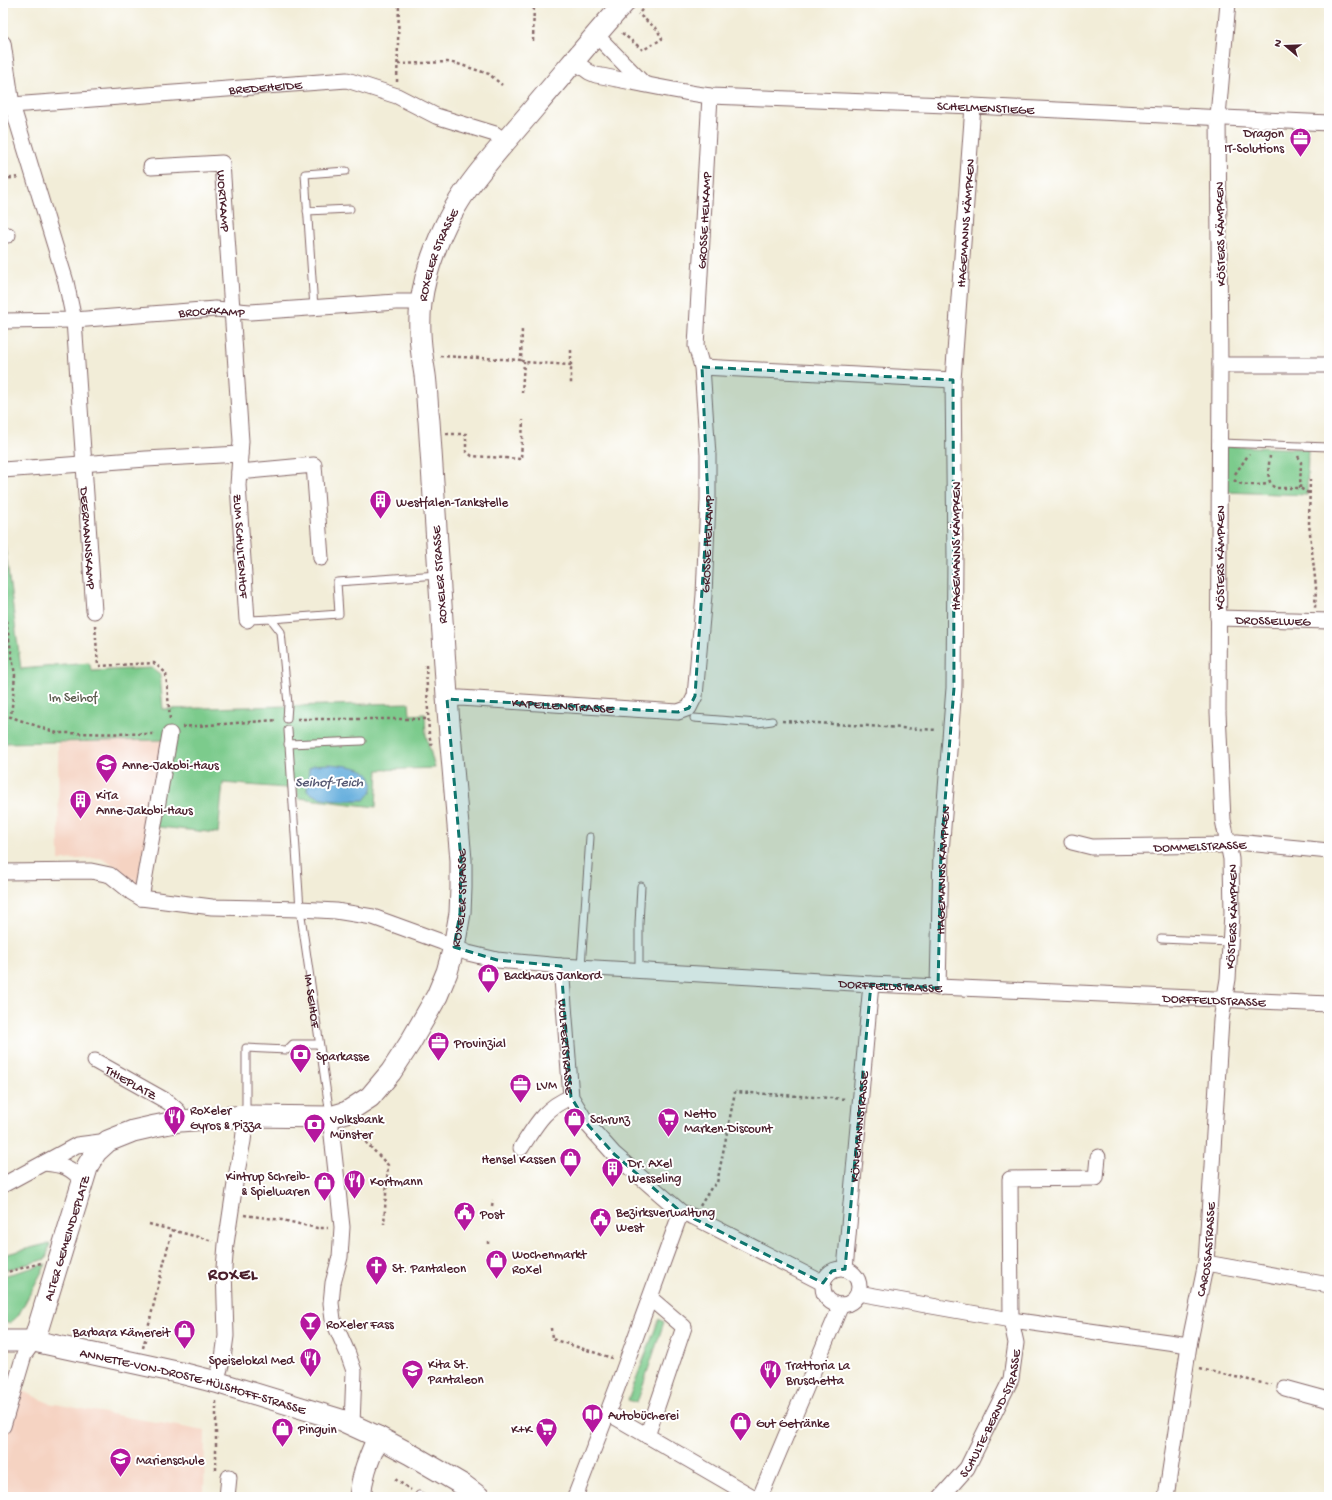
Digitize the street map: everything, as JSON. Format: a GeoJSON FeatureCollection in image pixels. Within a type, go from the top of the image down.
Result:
{"type":"FeatureCollection","features":[{"type":"Feature","properties":{"kind":"main road","name":"ROXELER STRASSE"},"geometry":{"type":"LineString","coordinates":[[334,1116],[357,1107],[370,1097],[391,1072],[410,1043],[437,996],[454,947],[460,913],[461,860],[438,575],[429,421],[419,325],[421,302],[431,262],[447,222],[459,201],[473,182],[574,60],[596,36],[631,9]]}},
{"type":"Feature","properties":{"kind":"main road"},"geometry":{"type":"LineString","coordinates":[[108,1141],[140,1130],[180,1121],[246,1116],[334,1116]]}},
{"type":"Feature","properties":{"kind":"main road","name":"ALTER GEMEINDEPLATZ"},"geometry":{"type":"LineString","coordinates":[[34,1341],[88,1166],[96,1152],[108,1141]]}},
{"type":"Feature","properties":{"kind":"main road","name":"ANNETTE-VON-DROSTE-HÜLSHOFF-STRASSE"},"geometry":{"type":"LineString","coordinates":[[3,1341],[34,1341],[216,1382],[352,1425],[378,1437],[468,1491]]}},
{"type":"Feature","properties":{"kind":"main road"},"geometry":{"type":"LineString","coordinates":[[360,1497],[365,1468],[378,1437]]}},
{"type":"Feature","properties":{"kind":"street","name":"KÖSTERS KÄMPKEN"},"geometry":{"type":"LineString","coordinates":[[1225,998],[1228,980],[1232,913],[1231,858],[1227,845],[1223,820],[1218,712],[1220,365],[1218,116],[1228,3]]}},
{"type":"Feature","properties":{"kind":"street"},"geometry":{"type":"LineString","coordinates":[[596,36],[644,84]]}},
{"type":"Feature","properties":{"kind":"street"},"geometry":{"type":"LineString","coordinates":[[3,43],[12,105],[66,282],[74,320]]}},
{"type":"Feature","properties":{"kind":"street","name":"SCHELMENSTIEGE"},"geometry":{"type":"LineString","coordinates":[[574,60],[589,72],[596,75],[644,84],[675,92],[710,96],[1218,116],[1329,123]]}},
{"type":"Feature","properties":{"kind":"street","name":"BREDEHEIDE"},"geometry":{"type":"LineString","coordinates":[[12,105],[347,80],[397,96],[436,116],[495,134],[506,142]]}},
{"type":"Feature","properties":{"kind":"street","name":"GROSSE HELKAMP"},"geometry":{"type":"LineString","coordinates":[[678,712],[688,708],[695,696],[704,595],[707,536],[708,455],[702,367],[696,346],[710,96]]}},
{"type":"Feature","properties":{"kind":"street","name":"HAGEMANNS KÄMPKEN"},"geometry":{"type":"LineString","coordinates":[[938,988],[942,838],[954,688],[955,600],[953,380],[973,106]]}},
{"type":"Feature","properties":{"kind":"street","name":"WORTKAMP"},"geometry":{"type":"LineString","coordinates":[[151,168],[222,163],[232,310]]}},
{"type":"Feature","properties":{"kind":"street","name":"BROCKKAMP"},"geometry":{"type":"LineString","coordinates":[[3,321],[74,320],[215,309],[250,312],[396,302],[421,302]]}},
{"type":"Feature","properties":{"kind":"street","name":"ZUM SCHULTENHOF"},"geometry":{"type":"LineString","coordinates":[[232,310],[241,442],[238,486],[247,620]]}},
{"type":"Feature","properties":{"kind":"street","name":"DEERMANNSKAMP"},"geometry":{"type":"LineString","coordinates":[[74,320],[94,611]]}},
{"type":"Feature","properties":{"kind":"street"},"geometry":{"type":"LineString","coordinates":[[1220,365],[1329,365]]}},
{"type":"Feature","properties":{"kind":"street"},"geometry":{"type":"LineString","coordinates":[[702,367],[953,380]]}},
{"type":"Feature","properties":{"kind":"street"},"geometry":{"type":"LineString","coordinates":[[3,470],[146,459],[240,454]]}},
{"type":"Feature","properties":{"kind":"street"},"geometry":{"type":"LineString","coordinates":[[239,472],[314,465],[322,558]]}},
{"type":"Feature","properties":{"kind":"street","name":"DROSSELWEG"},"geometry":{"type":"LineString","coordinates":[[1218,618],[1322,620]]}},
{"type":"Feature","properties":{"kind":"street","name":"KAPELLENSTRASSE"},"geometry":{"type":"LineString","coordinates":[[448,708],[460,698],[678,712]]}},
{"type":"Feature","properties":{"kind":"street"},"geometry":{"type":"LineString","coordinates":[[141,898],[170,734]]}},
{"type":"Feature","properties":{"kind":"street","name":"DOMMELSTRASSE"},"geometry":{"type":"LineString","coordinates":[[1072,842],[1092,847],[1227,845],[1237,842],[1329,851]]}},
{"type":"Feature","properties":{"kind":"street"},"geometry":{"type":"LineString","coordinates":[[3,872],[91,871],[110,875],[141,898],[212,907],[336,911],[374,917],[454,947]]}},
{"type":"Feature","properties":{"kind":"street","name":"DORFFELDSTRASSE"},"geometry":{"type":"LineString","coordinates":[[454,947],[468,953],[497,960],[561,966],[938,988],[1225,998],[1329,1004]]}},
{"type":"Feature","properties":{"kind":"street","name":"WULFERTSTRASSE"},"geometry":{"type":"LineString","coordinates":[[561,966],[571,1097],[588,1124],[614,1154],[688,1214],[823,1283]]}},
{"type":"Feature","properties":{"kind":"street","name":"KÖNEMANNSTRASSE"},"geometry":{"type":"LineString","coordinates":[[845,1269],[871,984]]}},
{"type":"Feature","properties":{"kind":"street","name":"CAROSSASTRASSE"},"geometry":{"type":"LineString","coordinates":[[1166,1497],[1189,1345],[1206,1263],[1222,1020],[1225,998]]}},
{"type":"Feature","properties":{"kind":"street","name":"THIEPLATZ"},"geometry":{"type":"LineString","coordinates":[[95,1061],[168,1102],[178,1111],[180,1121]]}},
{"type":"Feature","properties":{"kind":"street"},"geometry":{"type":"LineString","coordinates":[[521,1148],[546,1113],[558,1102],[571,1097]]}},
{"type":"Feature","properties":{"kind":"street"},"geometry":{"type":"LineString","coordinates":[[216,1382],[223,1358],[226,1336],[224,1268],[226,1244],[246,1116]]}},
{"type":"Feature","properties":{"kind":"street"},"geometry":{"type":"LineString","coordinates":[[334,1116],[342,1227],[340,1257],[333,1282],[330,1303],[333,1320],[354,1371],[352,1425]]}},
{"type":"Feature","properties":{"kind":"street"},"geometry":{"type":"LineString","coordinates":[[3,1185],[77,1145],[108,1141]]}},
{"type":"Feature","properties":{"kind":"street","name":"SCHULTE-BERND-STRASSE"},"geometry":{"type":"LineString","coordinates":[[941,1497],[967,1468],[1011,1379],[1016,1343],[1011,1320],[1010,1179],[1096,1178],[1098,1157]]}},
{"type":"Feature","properties":{"kind":"street"},"geometry":{"type":"LineString","coordinates":[[44,1163],[61,1165],[74,1171],[83,1181]]}},
{"type":"Feature","properties":{"kind":"street"},"geometry":{"type":"LineString","coordinates":[[574,1497],[608,1413],[650,1298],[688,1214]]}},
{"type":"Feature","properties":{"kind":"street"},"geometry":{"type":"LineString","coordinates":[[1206,1263],[1329,1285]]}},
{"type":"Feature","properties":{"kind":"street"},"geometry":{"type":"LineString","coordinates":[[845,1269],[852,1272],[857,1278],[859,1285],[858,1293],[852,1302],[841,1306],[830,1302],[826,1298],[823,1292],[823,1283],[825,1277],[832,1271],[845,1269]]}},
{"type":"Feature","properties":{"kind":"street"},"geometry":{"type":"LineString","coordinates":[[858,1293],[1011,1320],[1189,1345]]}},
{"type":"Feature","properties":{"kind":"street"},"geometry":{"type":"LineString","coordinates":[[647,1436],[684,1327],[650,1298]]}},
{"type":"Feature","properties":{"kind":"street"},"geometry":{"type":"LineString","coordinates":[[760,1497],[841,1306]]}},
{"type":"Feature","properties":{"kind":"street"},"geometry":{"type":"LineString","coordinates":[[3,1426],[24,1355],[34,1341]]}},
{"type":"Feature","properties":{"kind":"street"},"geometry":{"type":"LineString","coordinates":[[1285,1388],[1329,1400]]}},
{"type":"Feature","properties":{"kind":"street"},"geometry":{"type":"LineString","coordinates":[[608,1413],[753,1497]]}},
{"type":"Feature","properties":{"kind":"street"},"geometry":{"type":"LineString","coordinates":[[227,1497],[229,1477]]}},
{"type":"Feature","properties":{"kind":"lane"},"geometry":{"type":"LineString","coordinates":[[314,308],[305,174],[346,171]]}},
{"type":"Feature","properties":{"kind":"lane"},"geometry":{"type":"LineString","coordinates":[[307,211],[350,209]]}},
{"type":"Feature","properties":{"kind":"lane"},"geometry":{"type":"LineString","coordinates":[[1220,443],[1329,447]]}},
{"type":"Feature","properties":{"kind":"lane"},"geometry":{"type":"LineString","coordinates":[[247,620],[339,614],[337,582],[438,575]]}},
{"type":"Feature","properties":{"kind":"lane"},"geometry":{"type":"LineString","coordinates":[[271,619],[281,632],[288,704],[288,719]]}},
{"type":"Feature","properties":{"kind":"lane"},"geometry":{"type":"LineString","coordinates":[[694,718],[757,723],[772,721]]}},
{"type":"Feature","properties":{"kind":"lane","name":"IM SEIHOF"},"geometry":{"type":"LineString","coordinates":[[288,730],[300,909],[319,1044],[334,1116]]}},
{"type":"Feature","properties":{"kind":"lane"},"geometry":{"type":"LineString","coordinates":[[288,744],[362,741]]}},
{"type":"Feature","properties":{"kind":"lane"},"geometry":{"type":"LineString","coordinates":[[581,967],[590,837]]}},
{"type":"Feature","properties":{"kind":"lane"},"geometry":{"type":"LineString","coordinates":[[639,970],[641,886]]}},
{"type":"Feature","properties":{"kind":"lane"},"geometry":{"type":"LineString","coordinates":[[1161,940],[1230,942]]}},
{"type":"Feature","properties":{"kind":"lane"},"geometry":{"type":"LineString","coordinates":[[246,1116],[246,1048],[287,1050],[293,1044],[319,1044]]}},
{"type":"Feature","properties":{"kind":"path"},"geometry":{"type":"LineString","coordinates":[[397,96],[399,3]]}},
{"type":"Feature","properties":{"kind":"path"},"geometry":{"type":"LineString","coordinates":[[533,41],[534,3]]}},
{"type":"Feature","properties":{"kind":"path"},"geometry":{"type":"LineString","coordinates":[[622,33],[643,50],[662,39],[657,29],[631,9]]}},
{"type":"Feature","properties":{"kind":"path"},"geometry":{"type":"LineString","coordinates":[[398,64],[447,62],[458,64],[489,74],[502,85]]}},
{"type":"Feature","properties":{"kind":"path"},"geometry":{"type":"LineString","coordinates":[[521,360],[522,329]]}},
{"type":"Feature","properties":{"kind":"path"},"geometry":{"type":"LineString","coordinates":[[571,349],[571,384]]}},
{"type":"Feature","properties":{"kind":"path"},"geometry":{"type":"LineString","coordinates":[[437,356],[521,360],[524,362],[571,365]]}},
{"type":"Feature","properties":{"kind":"path"},"geometry":{"type":"LineString","coordinates":[[522,393],[524,362]]}},
{"type":"Feature","properties":{"kind":"path"},"geometry":{"type":"LineString","coordinates":[[442,434],[466,434],[466,451],[472,456],[520,459],[523,420]]}},
{"type":"Feature","properties":{"kind":"path"},"geometry":{"type":"LineString","coordinates":[[1263,455],[1270,455],[1274,453]]}},
{"type":"Feature","properties":{"kind":"path"},"geometry":{"type":"LineString","coordinates":[[1256,454],[1250,454],[1232,476],[1236,482],[1242,484],[1270,484],[1272,487],[1276,488],[1300,488],[1310,494]]}},
{"type":"Feature","properties":{"kind":"path"},"geometry":{"type":"LineString","coordinates":[[1270,455],[1270,484]]}},
{"type":"Feature","properties":{"kind":"path"},"geometry":{"type":"LineString","coordinates":[[1294,455],[1298,456],[1301,462],[1300,488]]}},
{"type":"Feature","properties":{"kind":"path"},"geometry":{"type":"LineString","coordinates":[[1310,479],[1309,524],[1316,586],[1322,620]]}},
{"type":"Feature","properties":{"kind":"path"},"geometry":{"type":"LineString","coordinates":[[3,603],[15,675],[11,717]]}},
{"type":"Feature","properties":{"kind":"path"},"geometry":{"type":"LineString","coordinates":[[94,611],[98,666],[154,663],[166,673],[170,734]]}},
{"type":"Feature","properties":{"kind":"path"},"geometry":{"type":"LineString","coordinates":[[3,716],[11,717],[57,733],[170,734],[179,727],[448,708]]}},
{"type":"Feature","properties":{"kind":"path"},"geometry":{"type":"LineString","coordinates":[[772,721],[951,731]]}},
{"type":"Feature","properties":{"kind":"path"},"geometry":{"type":"LineString","coordinates":[[688,1214],[717,1183],[735,1092],[860,1100]]}},
{"type":"Feature","properties":{"kind":"path"},"geometry":{"type":"LineString","coordinates":[[334,1116],[388,1165],[384,1224]]}},
{"type":"Feature","properties":{"kind":"path"},"geometry":{"type":"LineString","coordinates":[[492,1206],[493,1200]]}},
{"type":"Feature","properties":{"kind":"path"},"geometry":{"type":"LineString","coordinates":[[230,1213],[282,1220],[317,1228],[342,1227]]}},
{"type":"Feature","properties":{"kind":"path"},"geometry":{"type":"LineString","coordinates":[[149,1224],[226,1244]]}},
{"type":"Feature","properties":{"kind":"path"},"geometry":{"type":"LineString","coordinates":[[139,1364],[172,1230]]}},
{"type":"Feature","properties":{"kind":"path"},"geometry":{"type":"LineString","coordinates":[[488,1239],[488,1244]]}},
{"type":"Feature","properties":{"kind":"path"},"geometry":{"type":"LineString","coordinates":[[3,1273],[59,1258]]}},
{"type":"Feature","properties":{"kind":"path"},"geometry":{"type":"LineString","coordinates":[[551,1328],[552,1339],[626,1362]]}},
{"type":"Feature","properties":{"kind":"path"},"geometry":{"type":"LineString","coordinates":[[1186,1365],[1285,1388]]}},
{"type":"Feature","properties":{"kind":"path"},"geometry":{"type":"LineString","coordinates":[[216,1382],[216,1472],[229,1477]]}},
{"type":"Feature","properties":{"kind":"path"},"geometry":{"type":"LineString","coordinates":[[396,1479],[420,1496]]}},
{"type":"Feature","properties":{"kind":"highlighted area"},"geometry":{"type":"Polygon","coordinates":[[[702,367],[953,380],[954,688],[941,852],[938,988],[871,984],[845,1269],[832,1271],[823,1283],[681,1212],[614,1154],[588,1125],[571,1097],[561,966],[497,960],[454,947],[460,913],[461,860],[447,699],[678,712],[689,708],[695,696],[708,500],[702,367]]]}},
{"type":"Feature","properties":{"kind":"shaded area","name":"Anne-Jakobi-Haus"},"geometry":{"type":"Polygon","coordinates":[[[165,740],[137,885],[117,867],[100,858],[59,860],[58,743],[165,740]]]}},
{"type":"Feature","properties":{"kind":"shaded area"},"geometry":{"type":"Polygon","coordinates":[[[16,1388],[49,1403],[205,1431],[204,1497],[3,1497],[3,1433],[16,1388]]]}},
{"type":"Feature","properties":{"kind":"green space"},"geometry":{"type":"Polygon","coordinates":[[[1225,446],[1308,449],[1307,495],[1225,492],[1225,446]]]}},
{"type":"Feature","properties":{"kind":"green space","name":"Im Seihof"},"geometry":{"type":"Polygon","coordinates":[[[3,532],[21,669],[89,663],[92,671],[152,668],[160,674],[163,709],[409,703],[410,715],[425,714],[426,735],[435,768],[378,770],[376,807],[298,798],[297,789],[223,783],[218,833],[149,826],[164,740],[3,743],[3,532]]]}},
{"type":"Feature","properties":{"kind":"green space"},"geometry":{"type":"Polygon","coordinates":[[[50,1243],[46,1259],[3,1271],[3,1255],[50,1243]]]}},
{"type":"Feature","properties":{"kind":"green space"},"geometry":{"type":"Polygon","coordinates":[[[46,1264],[18,1316],[10,1323],[3,1323],[3,1276],[46,1264]]]}},
{"type":"Feature","properties":{"kind":"green space"},"geometry":{"type":"Polygon","coordinates":[[[659,1319],[664,1322],[637,1403],[628,1400],[659,1319]]]}},
{"type":"Feature","properties":{"kind":"water","name":"Seihof-Teich"},"geometry":{"type":"Polygon","coordinates":[[[330,764],[354,767],[366,772],[372,781],[372,790],[370,794],[364,800],[342,800],[327,799],[313,795],[307,791],[309,768],[314,765],[330,764]]]}},
{"type":"Feature","properties":{"kind":"place","name":"Dragon IT-Solutions"},"geometry":{"type":"Point","coordinates":[1300,158]}},
{"type":"Feature","properties":{"kind":"place","name":"Westfalen-Tankstelle"},"geometry":{"type":"Point","coordinates":[380,520]}},
{"type":"Feature","properties":{"kind":"place","name":"Anne-Jakobi-Haus"},"geometry":{"type":"Point","coordinates":[107,784]}},
{"type":"Feature","properties":{"kind":"place","name":"KiTa Anne-Jakobi-Haus"},"geometry":{"type":"Point","coordinates":[80,820]}},
{"type":"Feature","properties":{"kind":"place","name":"Backhaus Jankord"},"geometry":{"type":"Point","coordinates":[488,994]}},
{"type":"Feature","properties":{"kind":"place","name":"Provinzial"},"geometry":{"type":"Point","coordinates":[439,1062]}},
{"type":"Feature","properties":{"kind":"place","name":"Sparkasse"},"geometry":{"type":"Point","coordinates":[300,1074]}},
{"type":"Feature","properties":{"kind":"place","name":"LVM"},"geometry":{"type":"Point","coordinates":[520,1104]}},
{"type":"Feature","properties":{"kind":"place","name":"Roxeler Gyros & Pizza"},"geometry":{"type":"Point","coordinates":[175,1136]}},
{"type":"Feature","properties":{"kind":"place","name":"Schrunz"},"geometry":{"type":"Point","coordinates":[575,1138]}},
{"type":"Feature","properties":{"kind":"place","name":"Netto Marken-Discount"},"geometry":{"type":"Point","coordinates":[668,1138]}},
{"type":"Feature","properties":{"kind":"place","name":"Volksbank Münster"},"geometry":{"type":"Point","coordinates":[315,1144]}},
{"type":"Feature","properties":{"kind":"place","name":"Hensel Kassen"},"geometry":{"type":"Point","coordinates":[571,1178]}},
{"type":"Feature","properties":{"kind":"place","name":"Dr. Axel Wesseling"},"geometry":{"type":"Point","coordinates":[612,1188]}},
{"type":"Feature","properties":{"kind":"place","name":"Kortmann"},"geometry":{"type":"Point","coordinates":[354,1200]}},
{"type":"Feature","properties":{"kind":"place","name":"Kintrup Schreib- & Spielwaren"},"geometry":{"type":"Point","coordinates":[325,1202]}},
{"type":"Feature","properties":{"kind":"place","name":"Post"},"geometry":{"type":"Point","coordinates":[464,1232]}},
{"type":"Feature","properties":{"kind":"place","name":"Bezirksverwaltung West"},"geometry":{"type":"Point","coordinates":[600,1238]}},
{"type":"Feature","properties":{"kind":"place","name":"Wochenmarkt Roxel"},"geometry":{"type":"Point","coordinates":[497,1280]}},
{"type":"Feature","properties":{"kind":"place","name":"St. Pantaleon"},"geometry":{"type":"Point","coordinates":[377,1286]}},
{"type":"Feature","properties":{"kind":"place","name":"Roxeler Fass"},"geometry":{"type":"Point","coordinates":[310,1342]}},
{"type":"Feature","properties":{"kind":"place","name":"Barbara Kämereit"},"geometry":{"type":"Point","coordinates":[185,1350]}},
{"type":"Feature","properties":{"kind":"place","name":"Speiselokal Med"},"geometry":{"type":"Point","coordinates":[310,1378]}},
{"type":"Feature","properties":{"kind":"place","name":"Kita St. Pantaleon"},"geometry":{"type":"Point","coordinates":[412,1390]}},
{"type":"Feature","properties":{"kind":"place","name":"Trattoria La Bruschetta"},"geometry":{"type":"Point","coordinates":[771,1390]}},
{"type":"Feature","properties":{"kind":"place","name":"Autobücherei"},"geometry":{"type":"Point","coordinates":[593,1434]}},
{"type":"Feature","properties":{"kind":"place","name":"Gut Getränke"},"geometry":{"type":"Point","coordinates":[740,1442]}},
{"type":"Feature","properties":{"kind":"place","name":"Pinguin"},"geometry":{"type":"Point","coordinates":[283,1448]}},
{"type":"Feature","properties":{"kind":"place","name":"K+K"},"geometry":{"type":"Point","coordinates":[547,1448]}},
{"type":"Feature","properties":{"kind":"place","name":"Marienschule"},"geometry":{"type":"Point","coordinates":[120,1478]}},
{"type":"Feature","properties":{"kind":"district","name":"ROXEL"},"geometry":{"type":"Point","coordinates":[233,1273]}}]}
